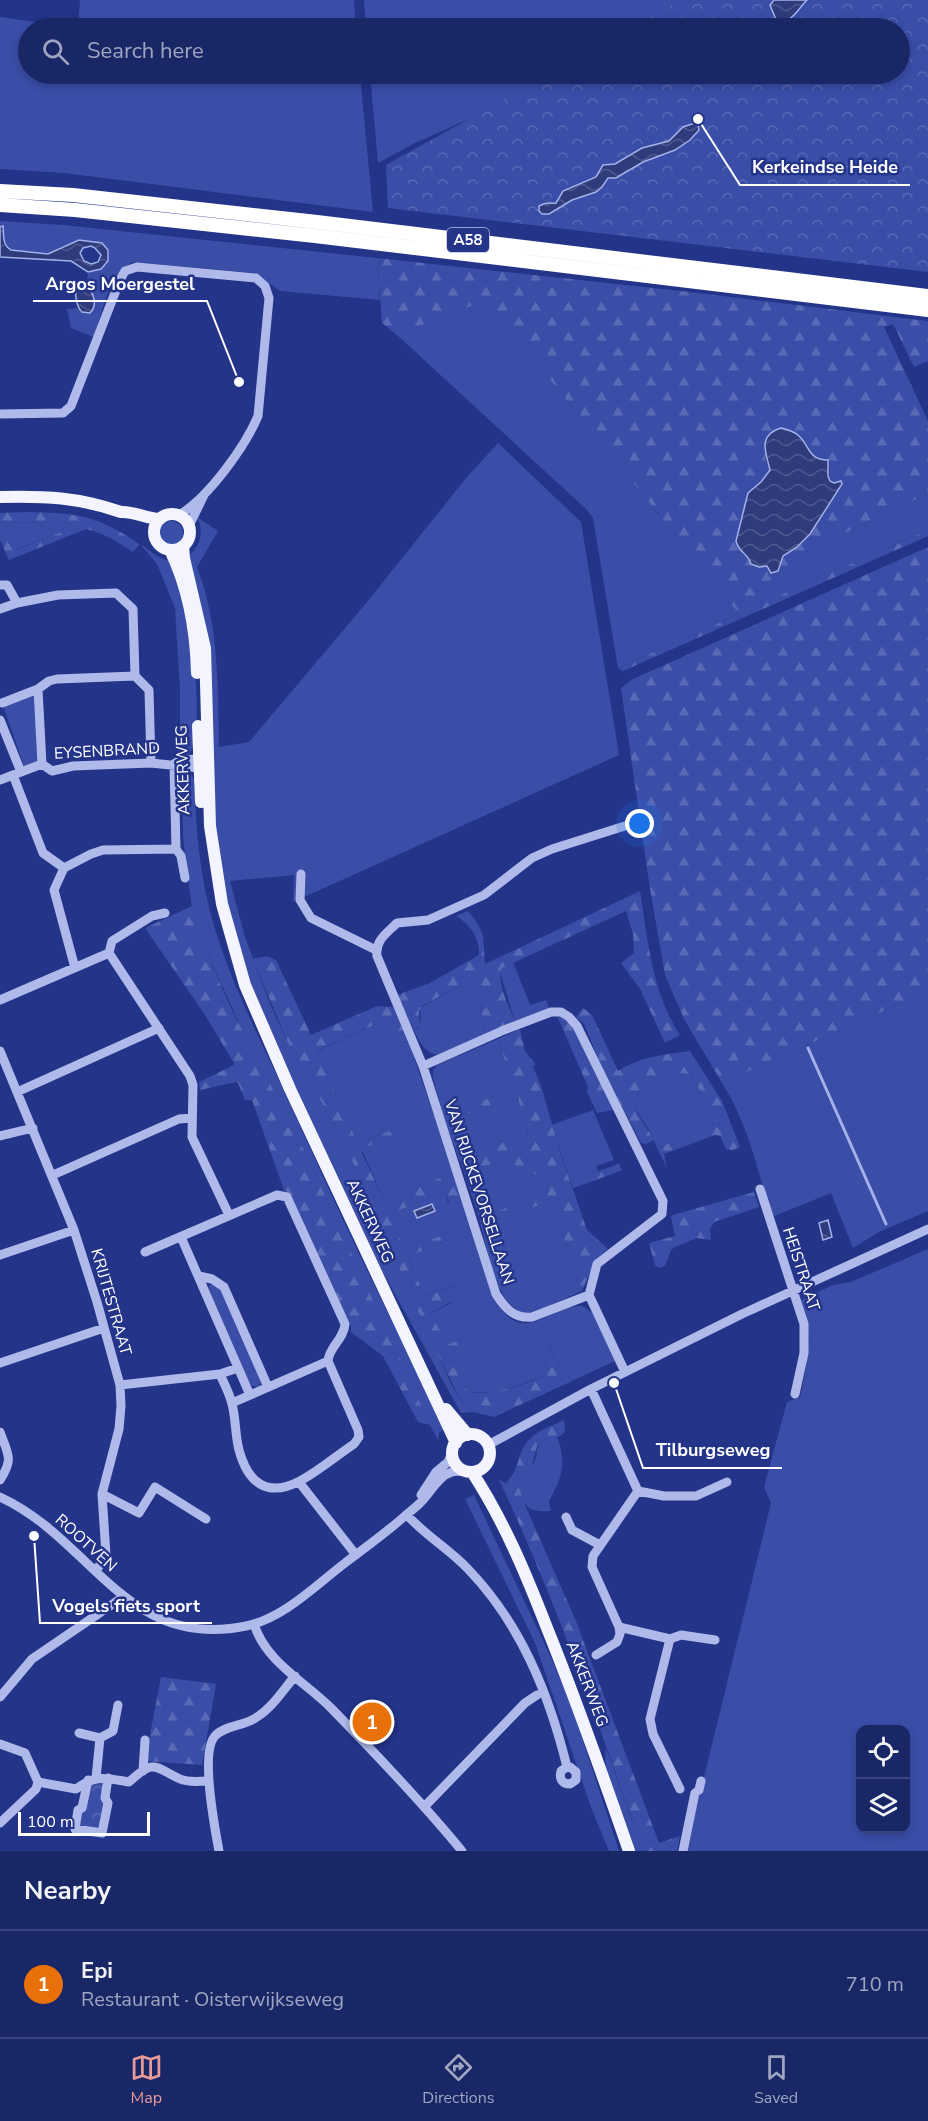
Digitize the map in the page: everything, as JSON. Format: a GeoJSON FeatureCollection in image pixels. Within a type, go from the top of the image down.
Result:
{"type":"FeatureCollection","features":[{"type":"Feature","properties":{"kind":"highway","name":"A58"},"geometry":{"type":"LineString","coordinates":[[0,191],[73,195],[317,222],[928,296]]}},
{"type":"Feature","properties":{"kind":"highway","name":"A58"},"geometry":{"type":"LineString","coordinates":[[0,205],[75,210],[303,235],[928,310]]}},
{"type":"Feature","properties":{"kind":"main road"},"geometry":{"type":"LineString","coordinates":[[0,497],[59,497],[151,519],[160,519]]}},
{"type":"Feature","properties":{"kind":"main road"},"geometry":{"type":"LineString","coordinates":[[121,512],[154,532]]}},
{"type":"Feature","properties":{"kind":"main road"},"geometry":{"type":"LineString","coordinates":[[167,514],[179,515],[189,525],[190,537],[183,546],[170,550],[160,546],[154,532],[160,519],[167,514]]}},
{"type":"Feature","properties":{"kind":"main road","name":"AKKERWEG"},"geometry":{"type":"LineString","coordinates":[[183,546],[205,648],[200,763]]}},
{"type":"Feature","properties":{"kind":"main road","name":"AKKERWEG"},"geometry":{"type":"LineString","coordinates":[[170,550],[178,568],[195,641],[200,763],[216,876],[245,985],[290,1089],[423,1372],[449,1414],[468,1435]]}},
{"type":"Feature","properties":{"kind":"main road","name":"AKKERWEG"},"geometry":{"type":"LineString","coordinates":[[423,1372],[454,1446]]}},
{"type":"Feature","properties":{"kind":"main road"},"geometry":{"type":"LineString","coordinates":[[468,1435],[478,1436],[488,1445],[490,1457],[474,1470],[455,1463],[454,1446],[468,1435]]}},
{"type":"Feature","properties":{"kind":"main road","name":"AKKERWEG"},"geometry":{"type":"LineString","coordinates":[[474,1470],[506,1531],[578,1704],[629,1851]]}},
{"type":"Feature","properties":{"kind":"street"},"geometry":{"type":"LineString","coordinates":[[0,414],[63,413],[71,406],[125,271],[137,267],[256,278],[265,286],[269,297],[258,416],[250,434],[204,495],[179,515]]}},
{"type":"Feature","properties":{"kind":"street"},"geometry":{"type":"LineString","coordinates":[[189,525],[204,495]]}},
{"type":"Feature","properties":{"kind":"street"},"geometry":{"type":"LineString","coordinates":[[0,585],[7,585],[17,603]]}},
{"type":"Feature","properties":{"kind":"street"},"geometry":{"type":"LineString","coordinates":[[0,609],[17,603],[58,595],[116,593],[133,609],[135,676],[149,690],[151,763]]}},
{"type":"Feature","properties":{"kind":"street"},"geometry":{"type":"LineString","coordinates":[[1,702],[39,689],[49,681],[57,679],[135,676]]}},
{"type":"Feature","properties":{"kind":"street","name":"EYSENBRAND"},"geometry":{"type":"LineString","coordinates":[[39,689],[42,764]]}},
{"type":"Feature","properties":{"kind":"street"},"geometry":{"type":"LineString","coordinates":[[0,720],[43,853],[64,868]]}},
{"type":"Feature","properties":{"kind":"street","name":"EYSENBRAND"},"geometry":{"type":"LineString","coordinates":[[42,764],[52,771],[73,766],[151,763],[174,764],[181,767],[200,763]]}},
{"type":"Feature","properties":{"kind":"street","name":"EYSENBRAND"},"geometry":{"type":"LineString","coordinates":[[0,780],[42,764]]}},
{"type":"Feature","properties":{"kind":"street"},"geometry":{"type":"LineString","coordinates":[[174,764],[176,849],[181,856],[185,878]]}},
{"type":"Feature","properties":{"kind":"street"},"geometry":{"type":"LineString","coordinates":[[301,874],[300,900],[311,918],[376,950],[377,943],[397,923],[428,920],[484,895],[532,858],[587,837],[628,825],[636,828]]}},
{"type":"Feature","properties":{"kind":"street"},"geometry":{"type":"LineString","coordinates":[[75,968],[54,890],[64,868],[103,850],[176,849]]}},
{"type":"Feature","properties":{"kind":"street"},"geometry":{"type":"LineString","coordinates":[[165,913],[152,916],[112,941],[110,953],[190,1076],[193,1085],[192,1137],[229,1215]]}},
{"type":"Feature","properties":{"kind":"street","name":"VAN RIJCKEVORSELLAAN"},"geometry":{"type":"LineString","coordinates":[[376,950],[423,1066],[496,1294],[504,1306],[513,1314],[523,1318],[532,1317],[589,1295]]}},
{"type":"Feature","properties":{"kind":"street"},"geometry":{"type":"LineString","coordinates":[[0,999],[110,953]]}},
{"type":"Feature","properties":{"kind":"street"},"geometry":{"type":"LineString","coordinates":[[423,1066],[504,1030],[552,1012],[561,1012],[577,1026],[663,1201],[662,1214],[597,1264],[589,1295],[625,1372]]}},
{"type":"Feature","properties":{"kind":"street"},"geometry":{"type":"LineString","coordinates":[[17,1092],[159,1028]]}},
{"type":"Feature","properties":{"kind":"street","name":"KRIJTESTRAAT"},"geometry":{"type":"LineString","coordinates":[[0,1051],[74,1230],[120,1385],[119,1429],[102,1494],[106,1555],[96,1571]]}},
{"type":"Feature","properties":{"kind":"street"},"geometry":{"type":"LineString","coordinates":[[53,1175],[179,1119],[192,1118]]}},
{"type":"Feature","properties":{"kind":"street"},"geometry":{"type":"LineString","coordinates":[[0,1136],[33,1128]]}},
{"type":"Feature","properties":{"kind":"street","name":"HEISTRAAT"},"geometry":{"type":"LineString","coordinates":[[760,1189],[804,1324],[804,1353],[795,1394]]}},
{"type":"Feature","properties":{"kind":"street"},"geometry":{"type":"LineString","coordinates":[[145,1252],[277,1195],[286,1197],[345,1324],[345,1331],[328,1355],[328,1361],[359,1437],[354,1444],[299,1482],[276,1489],[262,1487],[246,1468],[239,1449],[232,1403],[220,1374]]}},
{"type":"Feature","properties":{"kind":"street"},"geometry":{"type":"LineString","coordinates":[[488,1445],[591,1389],[792,1290],[928,1229]]}},
{"type":"Feature","properties":{"kind":"street"},"geometry":{"type":"LineString","coordinates":[[0,1255],[74,1230]]}},
{"type":"Feature","properties":{"kind":"street"},"geometry":{"type":"LineString","coordinates":[[182,1237],[250,1395]]}},
{"type":"Feature","properties":{"kind":"street"},"geometry":{"type":"LineString","coordinates":[[199,1276],[224,1287],[268,1387]]}},
{"type":"Feature","properties":{"kind":"street"},"geometry":{"type":"LineString","coordinates":[[0,1363],[104,1328]]}},
{"type":"Feature","properties":{"kind":"street"},"geometry":{"type":"LineString","coordinates":[[232,1403],[328,1361]]}},
{"type":"Feature","properties":{"kind":"street"},"geometry":{"type":"LineString","coordinates":[[120,1385],[220,1374],[238,1368]]}},
{"type":"Feature","properties":{"kind":"street"},"geometry":{"type":"LineString","coordinates":[[591,1389],[638,1491]]}},
{"type":"Feature","properties":{"kind":"street"},"geometry":{"type":"LineString","coordinates":[[0,1432],[9,1458],[9,1466],[0,1480]]}},
{"type":"Feature","properties":{"kind":"street"},"geometry":{"type":"LineString","coordinates":[[411,1511],[436,1472],[448,1462],[454,1446]]}},
{"type":"Feature","properties":{"kind":"street"},"geometry":{"type":"LineString","coordinates":[[411,1511],[445,1476],[453,1472],[474,1470]]}},
{"type":"Feature","properties":{"kind":"street"},"geometry":{"type":"LineString","coordinates":[[299,1482],[356,1554]]}},
{"type":"Feature","properties":{"kind":"street"},"geometry":{"type":"LineString","coordinates":[[638,1491],[664,1496],[696,1496],[727,1482]]}},
{"type":"Feature","properties":{"kind":"street"},"geometry":{"type":"LineString","coordinates":[[102,1494],[138,1513],[155,1487],[206,1519]]}},
{"type":"Feature","properties":{"kind":"street"},"geometry":{"type":"LineString","coordinates":[[596,1655],[617,1642],[620,1635],[619,1627],[592,1567],[593,1556],[638,1491]]}},
{"type":"Feature","properties":{"kind":"street","name":"ROOTVEN"},"geometry":{"type":"LineString","coordinates":[[0,1497],[33,1516],[60,1537],[123,1597],[148,1614],[194,1629],[225,1630],[254,1624],[280,1612],[411,1511]]}},
{"type":"Feature","properties":{"kind":"street"},"geometry":{"type":"LineString","coordinates":[[411,1511],[422,1532],[453,1555],[480,1581],[506,1617],[529,1655],[544,1691],[567,1767]]}},
{"type":"Feature","properties":{"kind":"street"},"geometry":{"type":"LineString","coordinates":[[566,1517],[572,1530],[600,1545]]}},
{"type":"Feature","properties":{"kind":"street"},"geometry":{"type":"LineString","coordinates":[[0,1697],[32,1659],[123,1597]]}},
{"type":"Feature","properties":{"kind":"street"},"geometry":{"type":"LineString","coordinates":[[254,1624],[258,1637],[272,1657],[323,1700],[425,1806],[462,1851]]}},
{"type":"Feature","properties":{"kind":"street"},"geometry":{"type":"LineString","coordinates":[[619,1627],[670,1639],[681,1635],[715,1640]]}},
{"type":"Feature","properties":{"kind":"street"},"geometry":{"type":"LineString","coordinates":[[670,1639],[650,1719],[653,1734],[680,1789]]}},
{"type":"Feature","properties":{"kind":"street"},"geometry":{"type":"LineString","coordinates":[[219,1851],[209,1781],[210,1743],[216,1735],[225,1730],[248,1723],[260,1716],[295,1676]]}},
{"type":"Feature","properties":{"kind":"street"},"geometry":{"type":"LineString","coordinates":[[425,1806],[525,1703],[537,1695]]}},
{"type":"Feature","properties":{"kind":"street"},"geometry":{"type":"LineString","coordinates":[[80,1733],[100,1738],[113,1731],[118,1705]]}},
{"type":"Feature","properties":{"kind":"street"},"geometry":{"type":"LineString","coordinates":[[100,1738],[92,1779],[82,1808],[78,1810],[75,1829],[102,1833],[108,1803],[105,1798],[108,1778]]}},
{"type":"Feature","properties":{"kind":"street"},"geometry":{"type":"LineString","coordinates":[[142,1771],[145,1740]]}},
{"type":"Feature","properties":{"kind":"street"},"geometry":{"type":"LineString","coordinates":[[0,1744],[25,1753],[38,1782],[36,1789],[0,1822]]}},
{"type":"Feature","properties":{"kind":"street"},"geometry":{"type":"LineString","coordinates":[[38,1782],[76,1789],[92,1779],[108,1778],[129,1782],[142,1771],[155,1767],[182,1780],[209,1781]]}},
{"type":"Feature","properties":{"kind":"street"},"geometry":{"type":"LineString","coordinates":[[683,1851],[695,1793],[699,1790],[701,1781]]}},
{"type":"Feature","properties":{"kind":"green space"},"geometry":{"type":"Polygon","coordinates":[[[80,0],[354,0],[355,18],[79,18],[80,0]]]}},
{"type":"Feature","properties":{"kind":"green space"},"geometry":{"type":"Polygon","coordinates":[[[364,0],[741,0],[749,18],[365,18],[364,0]]]}},
{"type":"Feature","properties":{"kind":"green space"},"geometry":{"type":"Polygon","coordinates":[[[681,0],[928,0],[928,272],[388,208],[386,165],[532,84],[910,84],[910,18],[648,18],[681,0]]]}},
{"type":"Feature","properties":{"kind":"green space"},"geometry":{"type":"Polygon","coordinates":[[[0,17],[18,20],[18,84],[361,84],[373,212],[64,173],[0,169],[0,17]]]}},
{"type":"Feature","properties":{"kind":"green space"},"geometry":{"type":"Polygon","coordinates":[[[371,84],[571,84],[542,86],[413,144],[378,163],[371,84]]]}},
{"type":"Feature","properties":{"kind":"green space"},"geometry":{"type":"Polygon","coordinates":[[[0,221],[63,225],[377,258],[380,300],[280,291],[255,273],[133,262],[125,267],[112,284],[94,337],[71,328],[67,309],[78,308],[82,312],[92,293],[87,283],[88,272],[98,270],[109,257],[108,250],[79,240],[48,254],[11,250],[5,243],[0,221]]]}},
{"type":"Feature","properties":{"kind":"green space"},"geometry":{"type":"Polygon","coordinates":[[[377,258],[928,321],[928,361],[914,367],[893,324],[884,327],[928,421],[928,494],[805,552],[758,605],[928,530],[928,536],[623,671],[618,668],[739,614],[486,300],[397,335],[382,323],[377,258]],[[802,440],[765,458],[770,470],[761,482],[752,488],[737,541],[738,548],[751,564],[780,569],[785,556],[809,535],[841,487],[829,476],[828,460],[816,457],[802,440]]]}},
{"type":"Feature","properties":{"kind":"green space"},"geometry":{"type":"Polygon","coordinates":[[[484,300],[739,614],[618,668],[593,518],[586,509],[397,335],[484,300]]]}},
{"type":"Feature","properties":{"kind":"green space"},"geometry":{"type":"Polygon","coordinates":[[[498,443],[581,522],[619,755],[293,902],[294,875],[230,881],[245,937],[270,1004],[287,1041],[343,1140],[451,1384],[460,1399],[473,1412],[461,1413],[377,1262],[295,1090],[247,977],[221,893],[208,748],[186,557],[195,549],[200,539],[201,528],[197,517],[218,531],[197,567],[210,611],[216,656],[219,747],[249,742],[367,602],[467,477],[498,443]]]}},
{"type":"Feature","properties":{"kind":"green space"},"geometry":{"type":"Polygon","coordinates":[[[928,494],[928,530],[757,606],[805,552],[928,494]]]}},
{"type":"Feature","properties":{"kind":"green space"},"geometry":{"type":"Polygon","coordinates":[[[44,512],[86,517],[111,527],[139,544],[133,552],[105,535],[86,529],[9,560],[0,540],[0,513],[44,512]],[[63,522],[3,523],[15,550],[64,531],[63,522]]]}},
{"type":"Feature","properties":{"kind":"green space"},"geometry":{"type":"Polygon","coordinates":[[[171,521],[176,522],[182,528],[182,538],[176,544],[171,545],[166,544],[160,538],[159,533],[160,528],[166,522],[171,521]]]}},
{"type":"Feature","properties":{"kind":"green space"},"geometry":{"type":"Polygon","coordinates":[[[63,522],[64,531],[14,550],[3,523],[63,522]]]}},
{"type":"Feature","properties":{"kind":"green space"},"geometry":{"type":"Polygon","coordinates":[[[140,544],[159,557],[172,561],[187,610],[197,708],[193,745],[188,756],[180,758],[180,689],[175,608],[157,564],[140,544]]]}},
{"type":"Feature","properties":{"kind":"green space"},"geometry":{"type":"Polygon","coordinates":[[[928,547],[928,991],[722,1083],[684,1019],[665,975],[621,688],[633,679],[928,547]]]}},
{"type":"Feature","properties":{"kind":"green space"},"geometry":{"type":"Polygon","coordinates":[[[39,692],[43,761],[24,766],[3,706],[39,692]]]}},
{"type":"Feature","properties":{"kind":"green space"},"geometry":{"type":"Polygon","coordinates":[[[184,770],[191,774],[194,780],[197,831],[204,882],[218,940],[227,964],[346,1226],[446,1427],[439,1433],[438,1440],[420,1407],[305,1152],[252,1051],[202,942],[193,915],[183,836],[182,772],[184,770]]]}},
{"type":"Feature","properties":{"kind":"green space"},"geometry":{"type":"Polygon","coordinates":[[[640,891],[657,984],[680,1035],[665,1043],[640,989],[621,963],[634,953],[633,934],[626,911],[502,968],[502,988],[515,1022],[486,1034],[480,1002],[470,985],[458,987],[422,1006],[419,1011],[420,1025],[414,1031],[397,995],[430,983],[479,955],[478,943],[473,932],[456,916],[468,911],[478,924],[483,936],[485,964],[640,891]]]}},
{"type":"Feature","properties":{"kind":"green space"},"geometry":{"type":"Polygon","coordinates":[[[192,906],[202,942],[232,1010],[305,1152],[430,1425],[418,1422],[383,1356],[351,1332],[351,1326],[325,1276],[287,1192],[284,1190],[252,1100],[245,1100],[236,1082],[200,1090],[199,1082],[234,1063],[205,1015],[145,928],[192,906]]]}},
{"type":"Feature","properties":{"kind":"green space"},"geometry":{"type":"Polygon","coordinates":[[[267,956],[276,960],[311,1035],[377,1006],[393,1007],[409,1043],[402,1042],[381,1022],[318,1050],[318,1053],[358,1144],[433,1112],[435,1117],[367,1147],[362,1150],[362,1153],[384,1201],[454,1172],[461,1190],[457,1200],[450,1204],[445,1193],[442,1192],[390,1214],[405,1250],[453,1231],[457,1236],[408,1257],[425,1296],[460,1286],[462,1291],[459,1297],[431,1313],[447,1345],[479,1334],[479,1339],[450,1353],[467,1392],[498,1391],[545,1376],[546,1343],[572,1381],[494,1417],[473,1412],[460,1399],[432,1343],[343,1140],[287,1041],[253,959],[267,956]]]}},
{"type":"Feature","properties":{"kind":"green space"},"geometry":{"type":"Polygon","coordinates":[[[513,962],[530,1005],[546,1000],[550,1010],[515,1022],[500,972],[504,966],[513,962]]]}},
{"type":"Feature","properties":{"kind":"green space"},"geometry":{"type":"Polygon","coordinates":[[[470,985],[480,1002],[486,1034],[439,1055],[430,1052],[414,1031],[421,1021],[420,1008],[458,987],[470,985]]]}},
{"type":"Feature","properties":{"kind":"green space"},"geometry":{"type":"Polygon","coordinates":[[[928,991],[928,1211],[879,1232],[853,1248],[831,1193],[772,1217],[746,1131],[722,1083],[928,991]]]}},
{"type":"Feature","properties":{"kind":"green space"},"geometry":{"type":"Polygon","coordinates":[[[583,1008],[592,1015],[618,1071],[644,1059],[690,1051],[722,1101],[740,1147],[733,1150],[726,1149],[720,1136],[715,1135],[664,1154],[667,1168],[657,1148],[713,1125],[697,1084],[687,1074],[678,1073],[639,1090],[635,1103],[637,1110],[654,1140],[646,1144],[641,1143],[602,1068],[584,1024],[576,1017],[583,1008]]]}},
{"type":"Feature","properties":{"kind":"green space"},"geometry":{"type":"Polygon","coordinates":[[[557,1016],[572,1023],[614,1110],[597,1113],[557,1016]]]}},
{"type":"Feature","properties":{"kind":"green space"},"geometry":{"type":"Polygon","coordinates":[[[381,1022],[402,1042],[409,1043],[433,1112],[358,1144],[317,1051],[381,1022]]]}},
{"type":"Feature","properties":{"kind":"green space"},"geometry":{"type":"Polygon","coordinates":[[[520,1029],[525,1051],[536,1065],[533,1066],[587,1230],[608,1249],[596,1259],[582,1291],[551,1201],[481,1226],[479,1218],[548,1192],[542,1172],[521,1176],[509,1159],[464,1172],[459,1159],[528,1133],[518,1098],[445,1121],[443,1115],[514,1089],[498,1039],[520,1029]]]}},
{"type":"Feature","properties":{"kind":"green space"},"geometry":{"type":"Polygon","coordinates":[[[498,1039],[514,1089],[443,1115],[433,1078],[433,1071],[437,1065],[498,1039]]]}},
{"type":"Feature","properties":{"kind":"green space"},"geometry":{"type":"Polygon","coordinates":[[[678,1073],[687,1074],[697,1084],[713,1125],[657,1148],[635,1106],[636,1095],[639,1090],[678,1073]]]}},
{"type":"Feature","properties":{"kind":"green space"},"geometry":{"type":"Polygon","coordinates":[[[516,1098],[520,1102],[528,1133],[459,1159],[445,1121],[516,1098]]]}},
{"type":"Feature","properties":{"kind":"green space"},"geometry":{"type":"Polygon","coordinates":[[[593,1110],[614,1160],[596,1166],[598,1171],[593,1173],[588,1183],[573,1188],[551,1125],[593,1110]]]}},
{"type":"Feature","properties":{"kind":"green space"},"geometry":{"type":"Polygon","coordinates":[[[435,1117],[454,1172],[384,1201],[362,1150],[388,1136],[435,1117]]]}},
{"type":"Feature","properties":{"kind":"green space"},"geometry":{"type":"Polygon","coordinates":[[[509,1159],[521,1176],[542,1172],[548,1192],[479,1218],[464,1172],[509,1159]]]}},
{"type":"Feature","properties":{"kind":"green space"},"geometry":{"type":"Polygon","coordinates":[[[619,1164],[622,1170],[588,1183],[593,1173],[619,1164]]]}},
{"type":"Feature","properties":{"kind":"green space"},"geometry":{"type":"Polygon","coordinates":[[[461,1190],[498,1304],[508,1316],[518,1322],[528,1323],[571,1307],[582,1306],[593,1313],[617,1360],[572,1381],[559,1365],[547,1344],[545,1376],[498,1392],[467,1392],[449,1353],[478,1333],[447,1345],[431,1313],[451,1303],[456,1285],[425,1296],[408,1257],[457,1236],[405,1250],[389,1214],[442,1192],[445,1193],[448,1203],[461,1190]]]}},
{"type":"Feature","properties":{"kind":"green space"},"geometry":{"type":"Polygon","coordinates":[[[754,1192],[759,1207],[714,1222],[710,1229],[711,1240],[697,1238],[675,1247],[671,1250],[665,1266],[659,1268],[655,1265],[649,1243],[675,1236],[671,1217],[673,1215],[754,1192]]]}},
{"type":"Feature","properties":{"kind":"green space"},"geometry":{"type":"Polygon","coordinates":[[[551,1201],[582,1291],[526,1314],[515,1309],[500,1289],[481,1226],[551,1201]]]}},
{"type":"Feature","properties":{"kind":"green space"},"geometry":{"type":"Polygon","coordinates":[[[928,1249],[928,1851],[686,1851],[771,1503],[764,1487],[787,1402],[800,1397],[803,1384],[808,1336],[801,1300],[833,1285],[851,1282],[928,1249]]]}},
{"type":"Feature","properties":{"kind":"green space"},"geometry":{"type":"Polygon","coordinates":[[[215,1284],[222,1291],[262,1381],[259,1387],[252,1386],[249,1381],[209,1290],[209,1285],[215,1284]]]}},
{"type":"Feature","properties":{"kind":"green space"},"geometry":{"type":"Polygon","coordinates":[[[564,1420],[565,1432],[537,1446],[532,1466],[517,1482],[576,1621],[659,1843],[680,1836],[677,1851],[643,1851],[558,1617],[499,1480],[506,1483],[511,1478],[521,1452],[530,1438],[564,1420]]]}},
{"type":"Feature","properties":{"kind":"green space"},"geometry":{"type":"Polygon","coordinates":[[[557,1437],[562,1455],[562,1470],[549,1501],[551,1511],[530,1509],[526,1506],[517,1482],[535,1461],[539,1445],[557,1437]]]}},
{"type":"Feature","properties":{"kind":"green space"},"geometry":{"type":"Polygon","coordinates":[[[474,1495],[569,1698],[619,1851],[609,1851],[592,1810],[535,1643],[465,1499],[474,1495]]]}},
{"type":"Feature","properties":{"kind":"green space"},"geometry":{"type":"Polygon","coordinates":[[[161,1677],[216,1684],[202,1765],[145,1761],[161,1677]]]}},
{"type":"Feature","properties":{"kind":"green space"},"geometry":{"type":"Polygon","coordinates":[[[606,1748],[643,1851],[631,1851],[617,1813],[606,1773],[606,1748]]]}},
{"type":"Feature","properties":{"kind":"green space"},"geometry":{"type":"Polygon","coordinates":[[[90,1782],[105,1782],[106,1803],[101,1829],[78,1826],[90,1782]]]}},
{"type":"Feature","properties":{"kind":"water"},"geometry":{"type":"Polygon","coordinates":[[[774,0],[807,0],[790,18],[775,18],[770,5],[774,0]]]}},
{"type":"Feature","properties":{"kind":"water"},"geometry":{"type":"Polygon","coordinates":[[[698,124],[699,130],[690,140],[675,150],[643,162],[616,178],[608,178],[596,192],[572,200],[549,214],[542,214],[539,211],[539,206],[542,204],[556,203],[563,191],[596,177],[603,165],[615,164],[642,148],[669,141],[683,127],[698,124]]]}},
{"type":"Feature","properties":{"kind":"water"},"geometry":{"type":"Polygon","coordinates":[[[3,226],[5,243],[11,250],[48,254],[79,240],[102,243],[108,250],[108,261],[101,269],[88,272],[71,261],[0,257],[0,227],[3,226]],[[91,246],[83,248],[80,253],[84,261],[91,264],[98,262],[101,255],[91,246]]]}},
{"type":"Feature","properties":{"kind":"water"},"geometry":{"type":"Polygon","coordinates":[[[79,281],[87,283],[93,294],[94,306],[90,313],[82,312],[78,305],[76,293],[79,281]]]}},
{"type":"Feature","properties":{"kind":"water"},"geometry":{"type":"Polygon","coordinates":[[[781,428],[797,434],[817,458],[828,460],[830,481],[834,483],[841,481],[842,484],[810,534],[797,547],[783,556],[778,571],[771,573],[767,566],[759,567],[751,564],[736,541],[748,493],[770,470],[765,451],[766,440],[773,431],[781,428]]]}},
{"type":"Feature","properties":{"kind":"water"},"geometry":{"type":"Polygon","coordinates":[[[432,1204],[435,1211],[417,1218],[414,1211],[432,1204]]]}},
{"type":"Feature","properties":{"kind":"water"},"geometry":{"type":"Polygon","coordinates":[[[828,1220],[832,1237],[823,1240],[819,1223],[828,1220]]]}},
{"type":"Feature","properties":{"kind":"waterway"},"geometry":{"type":"LineString","coordinates":[[808,1048],[886,1224]]}},
{"type":"Feature","properties":{"kind":"place","name":"Kerkeindse Heide"},"geometry":{"type":"Point","coordinates":[698,119]}},
{"type":"Feature","properties":{"kind":"place","name":"Argos Moergestel"},"geometry":{"type":"Point","coordinates":[239,382]}},
{"type":"Feature","properties":{"kind":"place","name":"Tilburgseweg"},"geometry":{"type":"Point","coordinates":[614,1383]}},
{"type":"Feature","properties":{"kind":"place","name":"Vogels fiets sport"},"geometry":{"type":"Point","coordinates":[34,1536]}},
{"type":"Feature","properties":{"kind":"place","name":"Epi"},"geometry":{"type":"Point","coordinates":[372,1722]}}]}
